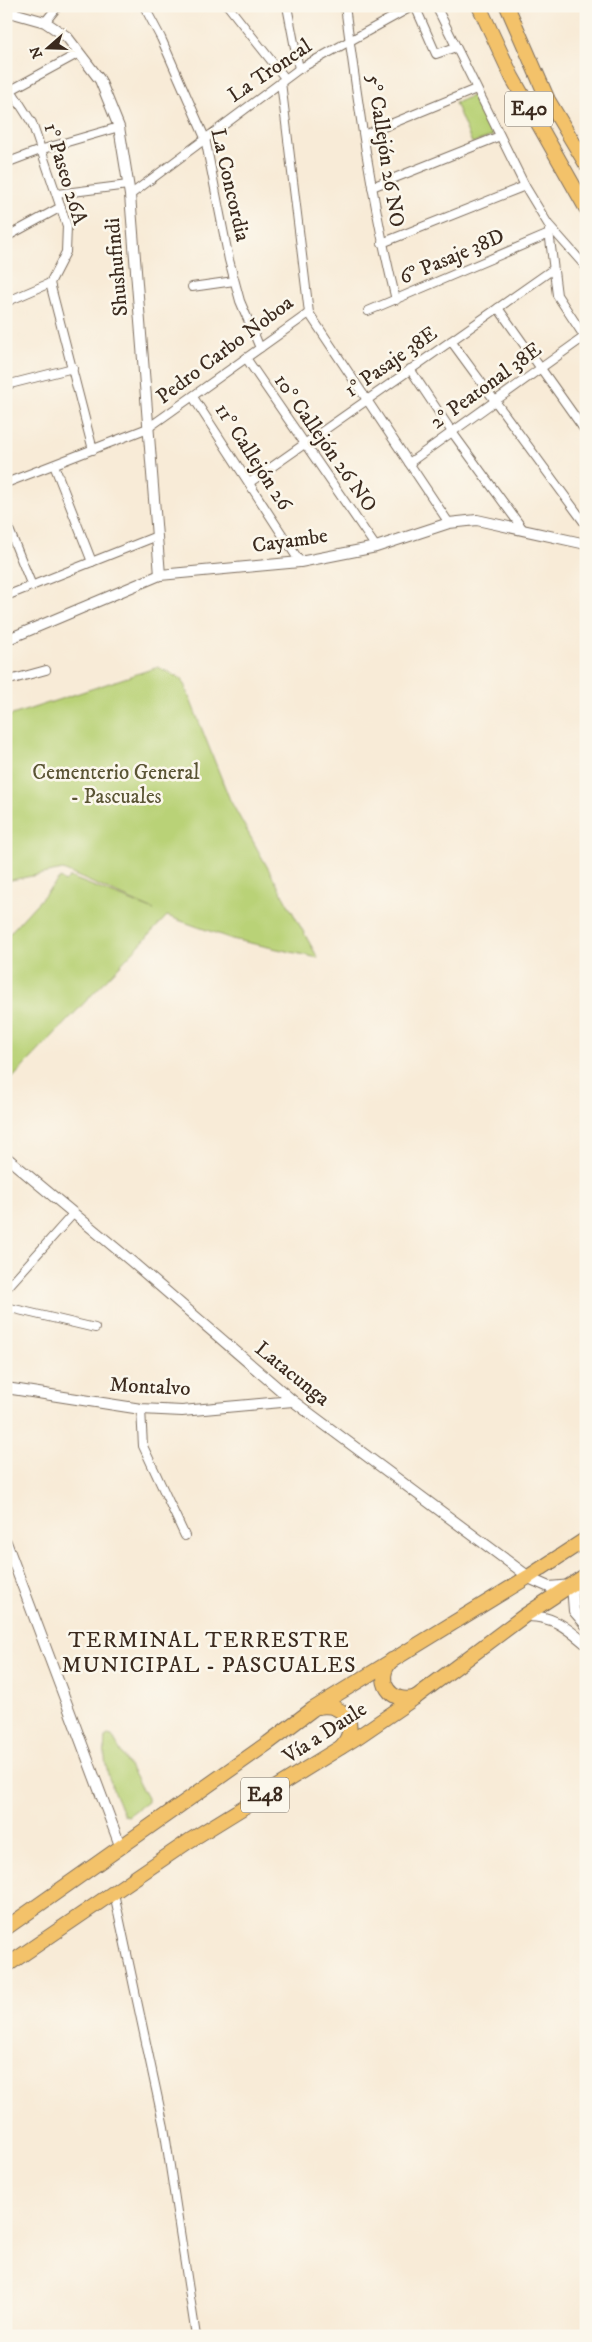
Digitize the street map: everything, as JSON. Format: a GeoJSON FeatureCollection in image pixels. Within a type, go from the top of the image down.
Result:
{"type":"FeatureCollection","features":[{"type":"Feature","properties":{"kind":"highway","name":"E40"},"geometry":{"type":"LineString","coordinates":[[479,6],[512,77],[586,208]]}},
{"type":"Feature","properties":{"kind":"highway","name":"E40"},"geometry":{"type":"LineString","coordinates":[[507,6],[548,100],[586,164]]}},
{"type":"Feature","properties":{"kind":"highway","name":"Vía a Daule"},"geometry":{"type":"LineString","coordinates":[[6,1928],[121,1848],[313,1709],[586,1539]]}},
{"type":"Feature","properties":{"kind":"highway","name":"Vía a Daule"},"geometry":{"type":"LineString","coordinates":[[6,1966],[189,1841],[334,1752],[416,1697],[524,1616],[586,1575]]}},
{"type":"Feature","properties":{"kind":"highway"},"geometry":{"type":"LineString","coordinates":[[392,1659],[384,1670],[383,1676],[387,1689],[397,1698],[410,1700],[416,1697]]}},
{"type":"Feature","properties":{"kind":"highway"},"geometry":{"type":"LineString","coordinates":[[313,1709],[330,1705],[339,1709],[346,1716],[350,1726],[348,1736],[334,1752]]}},
{"type":"Feature","properties":{"kind":"street"},"geometry":{"type":"LineString","coordinates":[[45,22],[58,6]]}},
{"type":"Feature","properties":{"kind":"street","name":"La Concordia"},"geometry":{"type":"LineString","coordinates":[[144,6],[205,138],[234,281],[240,301],[260,348]]}},
{"type":"Feature","properties":{"kind":"street"},"geometry":{"type":"LineString","coordinates":[[228,6],[283,80]]}},
{"type":"Feature","properties":{"kind":"street"},"geometry":{"type":"LineString","coordinates":[[287,6],[299,69]]}},
{"type":"Feature","properties":{"kind":"street","name":"5° Callejón 26 NO"},"geometry":{"type":"LineString","coordinates":[[345,6],[372,187],[382,243],[396,300]]}},
{"type":"Feature","properties":{"kind":"street"},"geometry":{"type":"LineString","coordinates":[[414,6],[436,54],[456,47]]}},
{"type":"Feature","properties":{"kind":"street","name":"La Troncal"},"geometry":{"type":"LineString","coordinates":[[129,190],[205,138],[299,69],[414,6]]}},
{"type":"Feature","properties":{"kind":"street"},"geometry":{"type":"LineString","coordinates":[[436,6],[525,186],[548,224],[586,267]]}},
{"type":"Feature","properties":{"kind":"street","name":"Shushufindi"},"geometry":{"type":"LineString","coordinates":[[6,11],[45,22],[67,37],[100,80],[119,127],[129,190],[160,575]]}},
{"type":"Feature","properties":{"kind":"street"},"geometry":{"type":"LineString","coordinates":[[9,89],[78,53]]}},
{"type":"Feature","properties":{"kind":"street","name":"Pedro Carbo Noboa"},"geometry":{"type":"LineString","coordinates":[[6,483],[148,428],[309,313],[283,80]]}},
{"type":"Feature","properties":{"kind":"street","name":"1° Paseo 26A"},"geometry":{"type":"LineString","coordinates":[[9,89],[32,123],[43,149],[67,226],[66,252],[50,283]]}},
{"type":"Feature","properties":{"kind":"street"},"geometry":{"type":"LineString","coordinates":[[364,135],[476,89]]}},
{"type":"Feature","properties":{"kind":"street"},"geometry":{"type":"LineString","coordinates":[[6,163],[43,149],[119,127]]}},
{"type":"Feature","properties":{"kind":"street"},"geometry":{"type":"LineString","coordinates":[[372,187],[500,136]]}},
{"type":"Feature","properties":{"kind":"street"},"geometry":{"type":"LineString","coordinates":[[382,243],[525,186]]}},
{"type":"Feature","properties":{"kind":"street"},"geometry":{"type":"LineString","coordinates":[[57,194],[129,190]]}},
{"type":"Feature","properties":{"kind":"street"},"geometry":{"type":"LineString","coordinates":[[6,237],[61,207]]}},
{"type":"Feature","properties":{"kind":"street"},"geometry":{"type":"LineString","coordinates":[[548,224],[552,270],[557,295],[585,338]]}},
{"type":"Feature","properties":{"kind":"street","name":"6° Pasaje 38D"},"geometry":{"type":"LineString","coordinates":[[368,311],[549,234]]}},
{"type":"Feature","properties":{"kind":"street","name":"1° Pasaje 38E"},"geometry":{"type":"LineString","coordinates":[[249,483],[552,270]]}},
{"type":"Feature","properties":{"kind":"street"},"geometry":{"type":"LineString","coordinates":[[192,287],[234,281]]}},
{"type":"Feature","properties":{"kind":"street"},"geometry":{"type":"LineString","coordinates":[[6,302],[50,283],[92,450]]}},
{"type":"Feature","properties":{"kind":"street"},"geometry":{"type":"LineString","coordinates":[[498,308],[586,432]]}},
{"type":"Feature","properties":{"kind":"street"},"geometry":{"type":"LineString","coordinates":[[309,313],[449,524]]}},
{"type":"Feature","properties":{"kind":"street","name":"2° Peatonal 38E"},"geometry":{"type":"LineString","coordinates":[[409,463],[540,368],[585,338]]}},
{"type":"Feature","properties":{"kind":"street"},"geometry":{"type":"LineString","coordinates":[[451,341],[586,525]]}},
{"type":"Feature","properties":{"kind":"street","name":"10° Callejón 26 NO"},"geometry":{"type":"LineString","coordinates":[[246,358],[376,547]]}},
{"type":"Feature","properties":{"kind":"street"},"geometry":{"type":"LineString","coordinates":[[6,385],[72,368]]}},
{"type":"Feature","properties":{"kind":"street"},"geometry":{"type":"LineString","coordinates":[[410,369],[452,432],[522,528]]}},
{"type":"Feature","properties":{"kind":"street","name":"11° Callejón 26"},"geometry":{"type":"LineString","coordinates":[[192,397],[300,562]]}},
{"type":"Feature","properties":{"kind":"street"},"geometry":{"type":"LineString","coordinates":[[54,465],[92,562]]}},
{"type":"Feature","properties":{"kind":"street","name":"Cayambe"},"geometry":{"type":"LineString","coordinates":[[6,640],[160,575],[300,562],[376,547],[449,524],[477,520],[522,528],[586,544]]}},
{"type":"Feature","properties":{"kind":"street"},"geometry":{"type":"LineString","coordinates":[[6,522],[32,586]]}},
{"type":"Feature","properties":{"kind":"street"},"geometry":{"type":"LineString","coordinates":[[6,596],[157,536]]}},
{"type":"Feature","properties":{"kind":"street"},"geometry":{"type":"LineString","coordinates":[[6,681],[46,670]]}},
{"type":"Feature","properties":{"kind":"street","name":"Latacunga"},"geometry":{"type":"LineString","coordinates":[[6,1157],[130,1260],[293,1401],[528,1576],[549,1586],[572,1585]]}},
{"type":"Feature","properties":{"kind":"street"},"geometry":{"type":"LineString","coordinates":[[6,1289],[73,1214]]}},
{"type":"Feature","properties":{"kind":"street"},"geometry":{"type":"LineString","coordinates":[[6,1307],[95,1328]]}},
{"type":"Feature","properties":{"kind":"street","name":"Montalvo"},"geometry":{"type":"LineString","coordinates":[[6,1388],[141,1409],[182,1411],[293,1401]]}},
{"type":"Feature","properties":{"kind":"street"},"geometry":{"type":"LineString","coordinates":[[141,1409],[143,1446],[185,1536]]}},
{"type":"Feature","properties":{"kind":"street"},"geometry":{"type":"LineString","coordinates":[[6,1542],[121,1848]]}},
{"type":"Feature","properties":{"kind":"street"},"geometry":{"type":"LineString","coordinates":[[572,1585],[574,1611],[586,1625]]}},
{"type":"Feature","properties":{"kind":"street"},"geometry":{"type":"LineString","coordinates":[[524,1616],[537,1616],[559,1622],[586,1644]]}},
{"type":"Feature","properties":{"kind":"street"},"geometry":{"type":"LineString","coordinates":[[114,1893],[164,2127],[196,2336]]}},
{"type":"Feature","properties":{"kind":"green space"},"geometry":{"type":"Polygon","coordinates":[[[474,95],[493,136],[472,143],[455,103],[474,95]]]}},
{"type":"Feature","properties":{"kind":"green space","name":"Cementerio General - Pascuales"},"geometry":{"type":"Polygon","coordinates":[[[158,667],[182,679],[230,800],[318,958],[232,939],[167,916],[6,1085],[6,937],[60,878],[65,882],[70,877],[154,910],[63,870],[6,881],[6,717],[158,667]]]}},
{"type":"Feature","properties":{"kind":"green space"},"geometry":{"type":"Polygon","coordinates":[[[108,1735],[112,1736],[147,1798],[147,1802],[128,1816],[124,1815],[112,1787],[107,1768],[104,1748],[105,1737],[108,1735]]]}},
{"type":"Feature","properties":{"kind":"district","name":"TERMINAL TERRESTRE MUNICIPAL - PASCUALES"},"geometry":{"type":"Point","coordinates":[209,1652]}}]}
